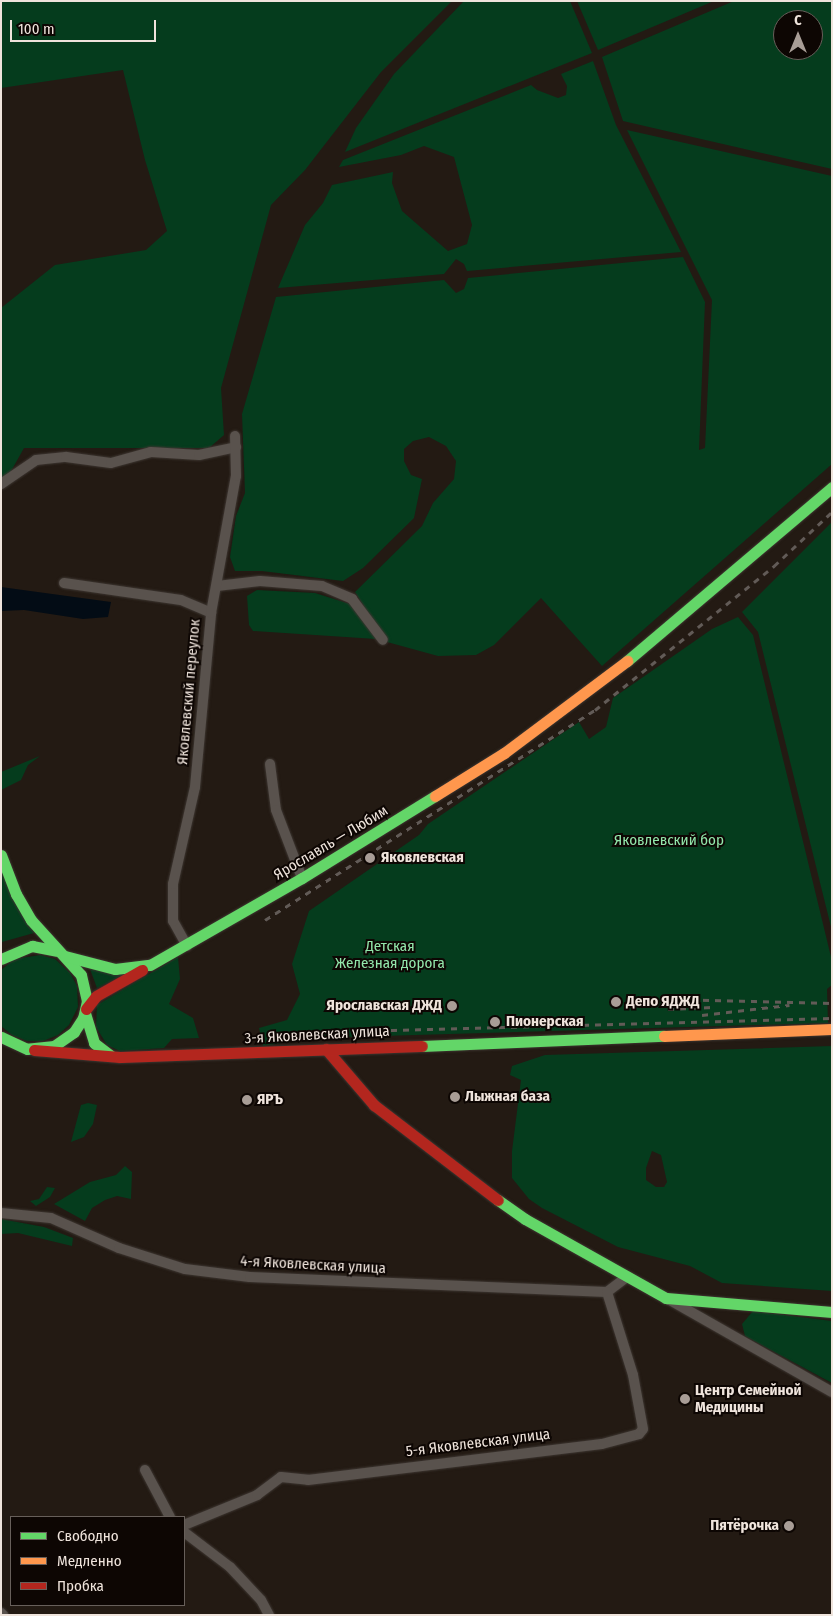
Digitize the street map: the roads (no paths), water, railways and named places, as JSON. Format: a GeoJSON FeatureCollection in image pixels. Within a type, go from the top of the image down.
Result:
{"type":"FeatureCollection","features":[{"type":"Feature","properties":{"kind":"street","name":"Яковлевский переулок"},"geometry":{"type":"LineString","coordinates":[[187,946],[173,921],[173,890],[195,787],[211,613],[236,476],[235,436]]}},
{"type":"Feature","properties":{"kind":"street"},"geometry":{"type":"LineString","coordinates":[[1,484],[36,460],[66,457],[111,463],[151,452],[199,455],[236,447]]}},
{"type":"Feature","properties":{"kind":"street","name":"Ярославль — Любим"},"geometry":{"type":"LineString","coordinates":[[1,959],[12,952],[32,946],[114,969],[141,967],[161,960],[187,946],[302,878],[504,753],[595,688],[832,488]]}},
{"type":"Feature","properties":{"kind":"street"},"geometry":{"type":"LineString","coordinates":[[217,586],[260,581],[322,586],[352,599],[383,640]]}},
{"type":"Feature","properties":{"kind":"street"},"geometry":{"type":"LineString","coordinates":[[64,582],[181,600],[211,613]]}},
{"type":"Feature","properties":{"kind":"street"},"geometry":{"type":"LineString","coordinates":[[270,764],[276,810],[302,878]]}},
{"type":"Feature","properties":{"kind":"street","name":"3-я Яковлевская улица"},"geometry":{"type":"LineString","coordinates":[[1,855],[25,912],[81,975],[86,993],[85,1011],[88,1032],[97,1048],[120,1057]]}},
{"type":"Feature","properties":{"kind":"street"},"geometry":{"type":"LineString","coordinates":[[1,1049],[31,1050],[54,1046],[69,1037],[96,996],[161,960]]}},
{"type":"Feature","properties":{"kind":"street","name":"3-я Яковлевская улица"},"geometry":{"type":"LineString","coordinates":[[31,1050],[120,1057],[832,1029]]}},
{"type":"Feature","properties":{"kind":"street"},"geometry":{"type":"LineString","coordinates":[[1,1037],[31,1050]]}},
{"type":"Feature","properties":{"kind":"street"},"geometry":{"type":"LineString","coordinates":[[326,1050],[374,1105],[454,1168],[525,1219],[832,1392]]}},
{"type":"Feature","properties":{"kind":"street","name":"4-я Яковлевская улица"},"geometry":{"type":"LineString","coordinates":[[1,1214],[51,1218],[119,1248],[185,1269],[250,1278],[607,1292]]}},
{"type":"Feature","properties":{"kind":"street"},"geometry":{"type":"LineString","coordinates":[[607,1292],[628,1276]]}},
{"type":"Feature","properties":{"kind":"street","name":"5-я Яковлевская улица"},"geometry":{"type":"LineString","coordinates":[[185,1525],[257,1495],[281,1477],[308,1480],[602,1444],[639,1434],[643,1429],[633,1375],[607,1292]]}},
{"type":"Feature","properties":{"kind":"street"},"geometry":{"type":"LineString","coordinates":[[666,1298],[832,1312]]}},
{"type":"Feature","properties":{"kind":"street"},"geometry":{"type":"LineString","coordinates":[[145,1470],[169,1516]]}},
{"type":"Feature","properties":{"kind":"street"},"geometry":{"type":"LineString","coordinates":[[185,1533],[230,1566],[261,1600],[269,1615]]}},
{"type":"Feature","properties":{"kind":"railway"},"geometry":{"type":"LineString","coordinates":[[265,920],[595,710],[774,566],[832,512]]}},
{"type":"Feature","properties":{"kind":"railway"},"geometry":{"type":"LineString","coordinates":[[667,999],[832,1003]]}},
{"type":"Feature","properties":{"kind":"railway"},"geometry":{"type":"LineString","coordinates":[[702,1015],[789,1005]]}},
{"type":"Feature","properties":{"kind":"railway"},"geometry":{"type":"LineString","coordinates":[[668,1009],[713,1007]]}},
{"type":"Feature","properties":{"kind":"railway"},"geometry":{"type":"LineString","coordinates":[[319,1032],[832,1018]]}},
{"type":"Feature","properties":{"kind":"place","name":"Яковлевская"},"geometry":{"type":"Point","coordinates":[370,858]}},
{"type":"Feature","properties":{"kind":"place","name":"Депо ЯДЖД"},"geometry":{"type":"Point","coordinates":[616,1002]}},
{"type":"Feature","properties":{"kind":"place","name":"Ярославская ДЖД"},"geometry":{"type":"Point","coordinates":[452,1006]}},
{"type":"Feature","properties":{"kind":"place","name":"Пионерская"},"geometry":{"type":"Point","coordinates":[495,1022]}},
{"type":"Feature","properties":{"kind":"place","name":"Лыжная база"},"geometry":{"type":"Point","coordinates":[455,1097]}},
{"type":"Feature","properties":{"kind":"place","name":"ЯРЪ"},"geometry":{"type":"Point","coordinates":[247,1100]}},
{"type":"Feature","properties":{"kind":"place","name":"Центр Семейной Медицины"},"geometry":{"type":"Point","coordinates":[685,1399]}},
{"type":"Feature","properties":{"kind":"place","name":"Пятёрочка"},"geometry":{"type":"Point","coordinates":[789,1526]}},
{"type":"Feature","properties":{"kind":"park label","name":"Яковлевский бор"},"geometry":{"type":"Point","coordinates":[669,841]}},
{"type":"Feature","properties":{"kind":"park label","name":"Детская Железная дорога"},"geometry":{"type":"Point","coordinates":[390,954]}}]}
